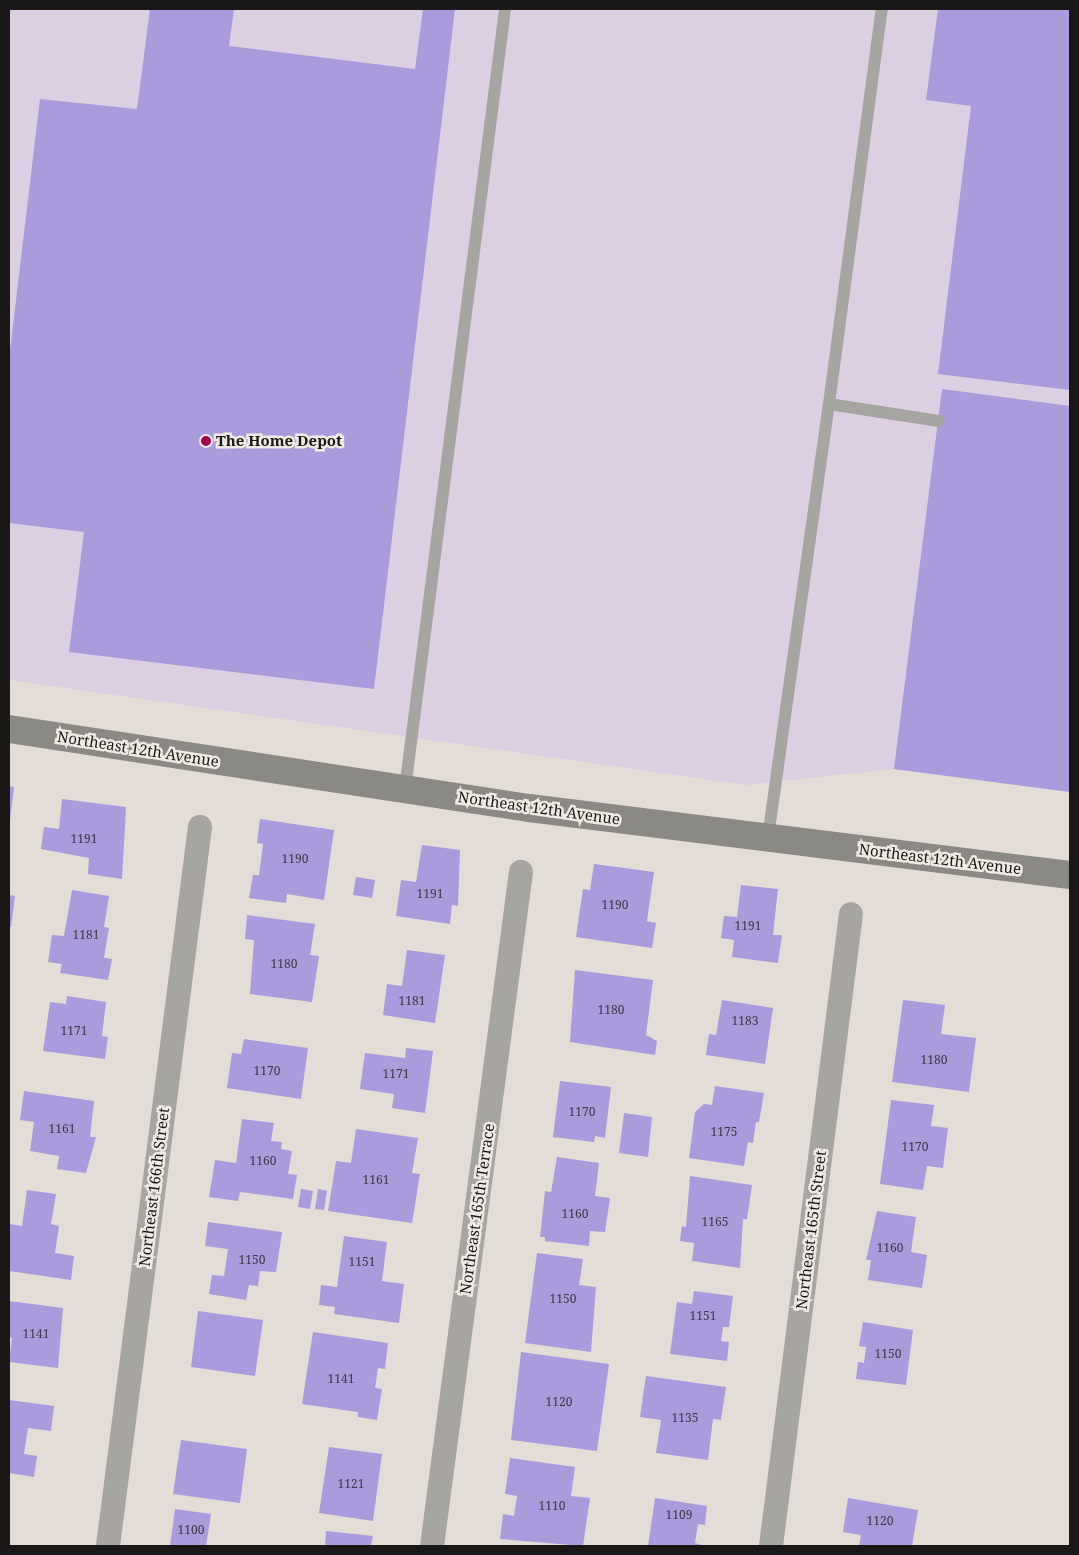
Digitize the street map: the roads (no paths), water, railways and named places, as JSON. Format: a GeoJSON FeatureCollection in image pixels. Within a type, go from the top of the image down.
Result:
{"type":"FeatureCollection","features":[{"type":"Feature","properties":{"kind":"street","name":"Northeast 12th Avenue"},"geometry":{"type":"LineString","coordinates":[[9,728],[405,789],[768,838],[1070,874]]}},
{"type":"Feature","properties":{"kind":"street","name":"Northeast 166th Street"},"geometry":{"type":"LineString","coordinates":[[108,1546],[200,827]]}},
{"type":"Feature","properties":{"kind":"street","name":"Northeast 165th Terrace"},"geometry":{"type":"LineString","coordinates":[[432,1546],[521,872]]}},
{"type":"Feature","properties":{"kind":"street","name":"Northeast 165th Street"},"geometry":{"type":"LineString","coordinates":[[771,1546],[851,914]]}},
{"type":"Feature","properties":{"kind":"lane"},"geometry":{"type":"LineString","coordinates":[[405,789],[505,9]]}},
{"type":"Feature","properties":{"kind":"lane"},"geometry":{"type":"LineString","coordinates":[[768,838],[882,9]]}},
{"type":"Feature","properties":{"kind":"lane"},"geometry":{"type":"LineString","coordinates":[[829,404],[939,421]]}},
{"type":"Feature","properties":{"kind":"place","name":"The Home Depot"},"geometry":{"type":"Point","coordinates":[206,441]}}]}
